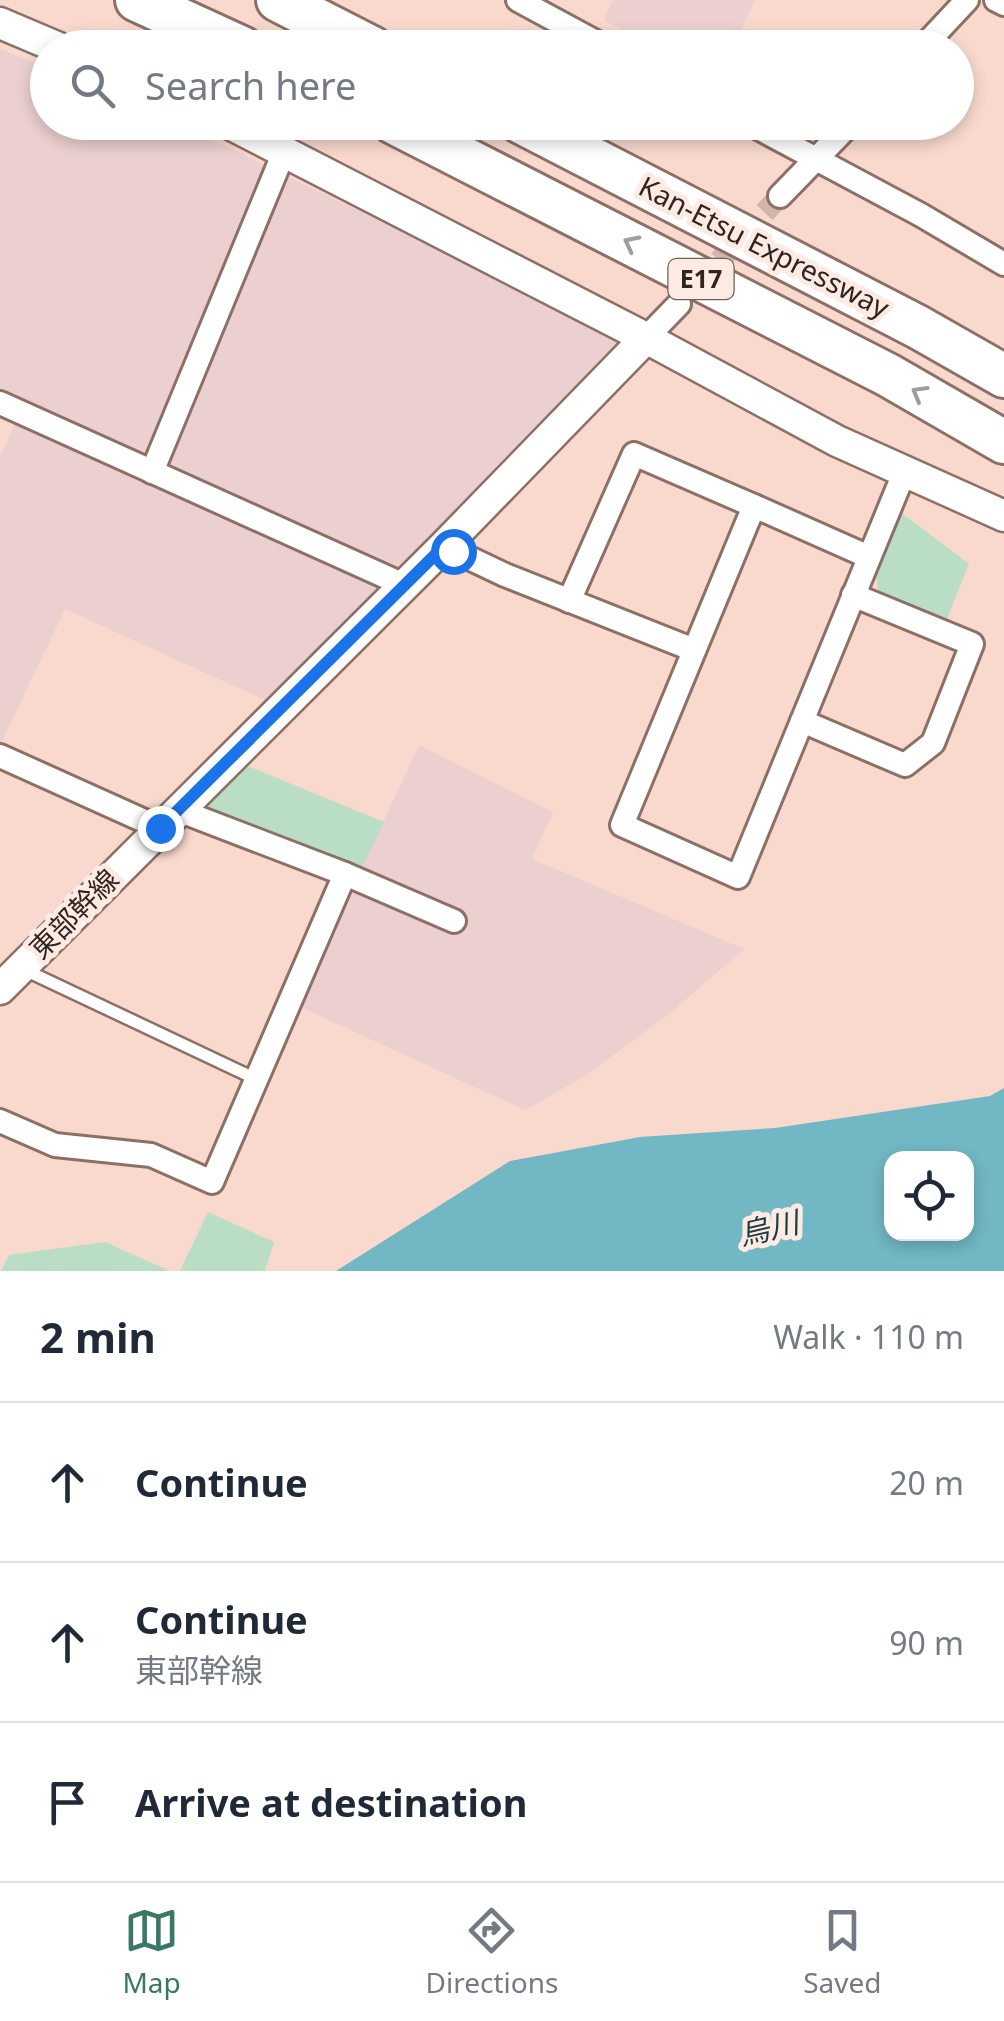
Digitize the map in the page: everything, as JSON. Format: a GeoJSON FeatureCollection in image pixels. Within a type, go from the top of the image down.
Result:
{"type":"FeatureCollection","features":[{"type":"Feature","properties":{"kind":"highway"},"geometry":{"type":"LineString","coordinates":[[137,0],[203,30]]}},
{"type":"Feature","properties":{"kind":"highway"},"geometry":{"type":"LineString","coordinates":[[278,0],[337,30]]}},
{"type":"Feature","properties":{"kind":"highway","name":"Kan-Etsu Expressway"},"geometry":{"type":"LineString","coordinates":[[428,140],[888,375],[1004,442]]}},
{"type":"Feature","properties":{"kind":"highway","name":"Kan-Etsu Expressway"},"geometry":{"type":"LineString","coordinates":[[556,140],[918,327],[1004,376]]}},
{"type":"Feature","properties":{"kind":"street"},"geometry":{"type":"LineString","coordinates":[[518,0],[574,30]]}},
{"type":"Feature","properties":{"kind":"street"},"geometry":{"type":"LineString","coordinates":[[938,30],[966,0]]}},
{"type":"Feature","properties":{"kind":"street"},"geometry":{"type":"LineString","coordinates":[[996,0],[1004,4]]}},
{"type":"Feature","properties":{"kind":"street"},"geometry":{"type":"LineString","coordinates":[[0,23],[30,36]]}},
{"type":"Feature","properties":{"kind":"street"},"geometry":{"type":"LineString","coordinates":[[261,140],[837,441],[1004,516]]}},
{"type":"Feature","properties":{"kind":"street"},"geometry":{"type":"LineString","coordinates":[[781,140],[1004,264]]}},
{"type":"Feature","properties":{"kind":"street"},"geometry":{"type":"LineString","coordinates":[[780,196],[836,140]]}},
{"type":"Feature","properties":{"kind":"street"},"geometry":{"type":"LineString","coordinates":[[152,472],[284,152]]}},
{"type":"Feature","properties":{"kind":"street"},"geometry":{"type":"LineString","coordinates":[[646,338],[679,304]]}},
{"type":"Feature","properties":{"kind":"street","name":"東部幹線"},"geometry":{"type":"LineString","coordinates":[[0,989],[444,546],[646,338]]}},
{"type":"Feature","properties":{"kind":"street"},"geometry":{"type":"LineString","coordinates":[[0,403],[404,586]]}},
{"type":"Feature","properties":{"kind":"street"},"geometry":{"type":"LineString","coordinates":[[569,601],[634,454],[869,557]]}},
{"type":"Feature","properties":{"kind":"street"},"geometry":{"type":"LineString","coordinates":[[754,506],[622,825],[738,877],[904,472]]}},
{"type":"Feature","properties":{"kind":"street"},"geometry":{"type":"LineString","coordinates":[[444,546],[694,650]]}},
{"type":"Feature","properties":{"kind":"street"},"geometry":{"type":"LineString","coordinates":[[802,721],[905,765],[933,743],[972,644],[854,595]]}},
{"type":"Feature","properties":{"kind":"street"},"geometry":{"type":"LineString","coordinates":[[0,756],[169,819],[346,874],[454,921]]}},
{"type":"Feature","properties":{"kind":"street"},"geometry":{"type":"LineString","coordinates":[[0,1121],[55,1145],[151,1155],[212,1182],[346,874]]}},
{"type":"Feature","properties":{"kind":"lane"},"geometry":{"type":"LineString","coordinates":[[21,966],[30,974],[256,1080]]}},
{"type":"Feature","properties":{"kind":"shaded area"},"geometry":{"type":"Polygon","coordinates":[[[613,0],[755,0],[740,30],[623,30],[604,20],[613,0]]]}},
{"type":"Feature","properties":{"kind":"shaded area"},"geometry":{"type":"Polygon","coordinates":[[[0,49],[30,61],[30,140],[212,140],[629,341],[399,574],[267,701],[65,609],[0,745],[0,458],[24,403],[0,392],[0,49]]]}},
{"type":"Feature","properties":{"kind":"shaded area"},"geometry":{"type":"Polygon","coordinates":[[[419,745],[553,812],[532,859],[744,949],[669,1014],[585,1076],[525,1110],[298,1006],[419,745]]]}},
{"type":"Feature","properties":{"kind":"green space"},"geometry":{"type":"Polygon","coordinates":[[[899,511],[969,564],[946,621],[878,592],[876,571],[899,511]]]}},
{"type":"Feature","properties":{"kind":"green space"},"geometry":{"type":"Polygon","coordinates":[[[238,762],[384,822],[361,870],[192,809],[238,762]]]}},
{"type":"Feature","properties":{"kind":"green space"},"geometry":{"type":"Polygon","coordinates":[[[208,1212],[274,1242],[265,1271],[180,1271],[208,1212]]]}},
{"type":"Feature","properties":{"kind":"green space"},"geometry":{"type":"Polygon","coordinates":[[[105,1242],[170,1271],[1,1271],[9,1255],[105,1242]]]}},
{"type":"Feature","properties":{"kind":"water","name":"烏川"},"geometry":{"type":"Polygon","coordinates":[[[1004,1088],[1004,1271],[336,1271],[510,1161],[640,1137],[775,1128],[990,1096],[1004,1088]]]}},
{"type":"Feature","properties":{"kind":"tunnel"},"geometry":{"type":"LineString","coordinates":[[697,285],[780,196]]}},
{"type":"Feature","properties":{"kind":"route"},"geometry":{"type":"LineString","coordinates":[[160,828],[444,546],[453,551]]}}]}
